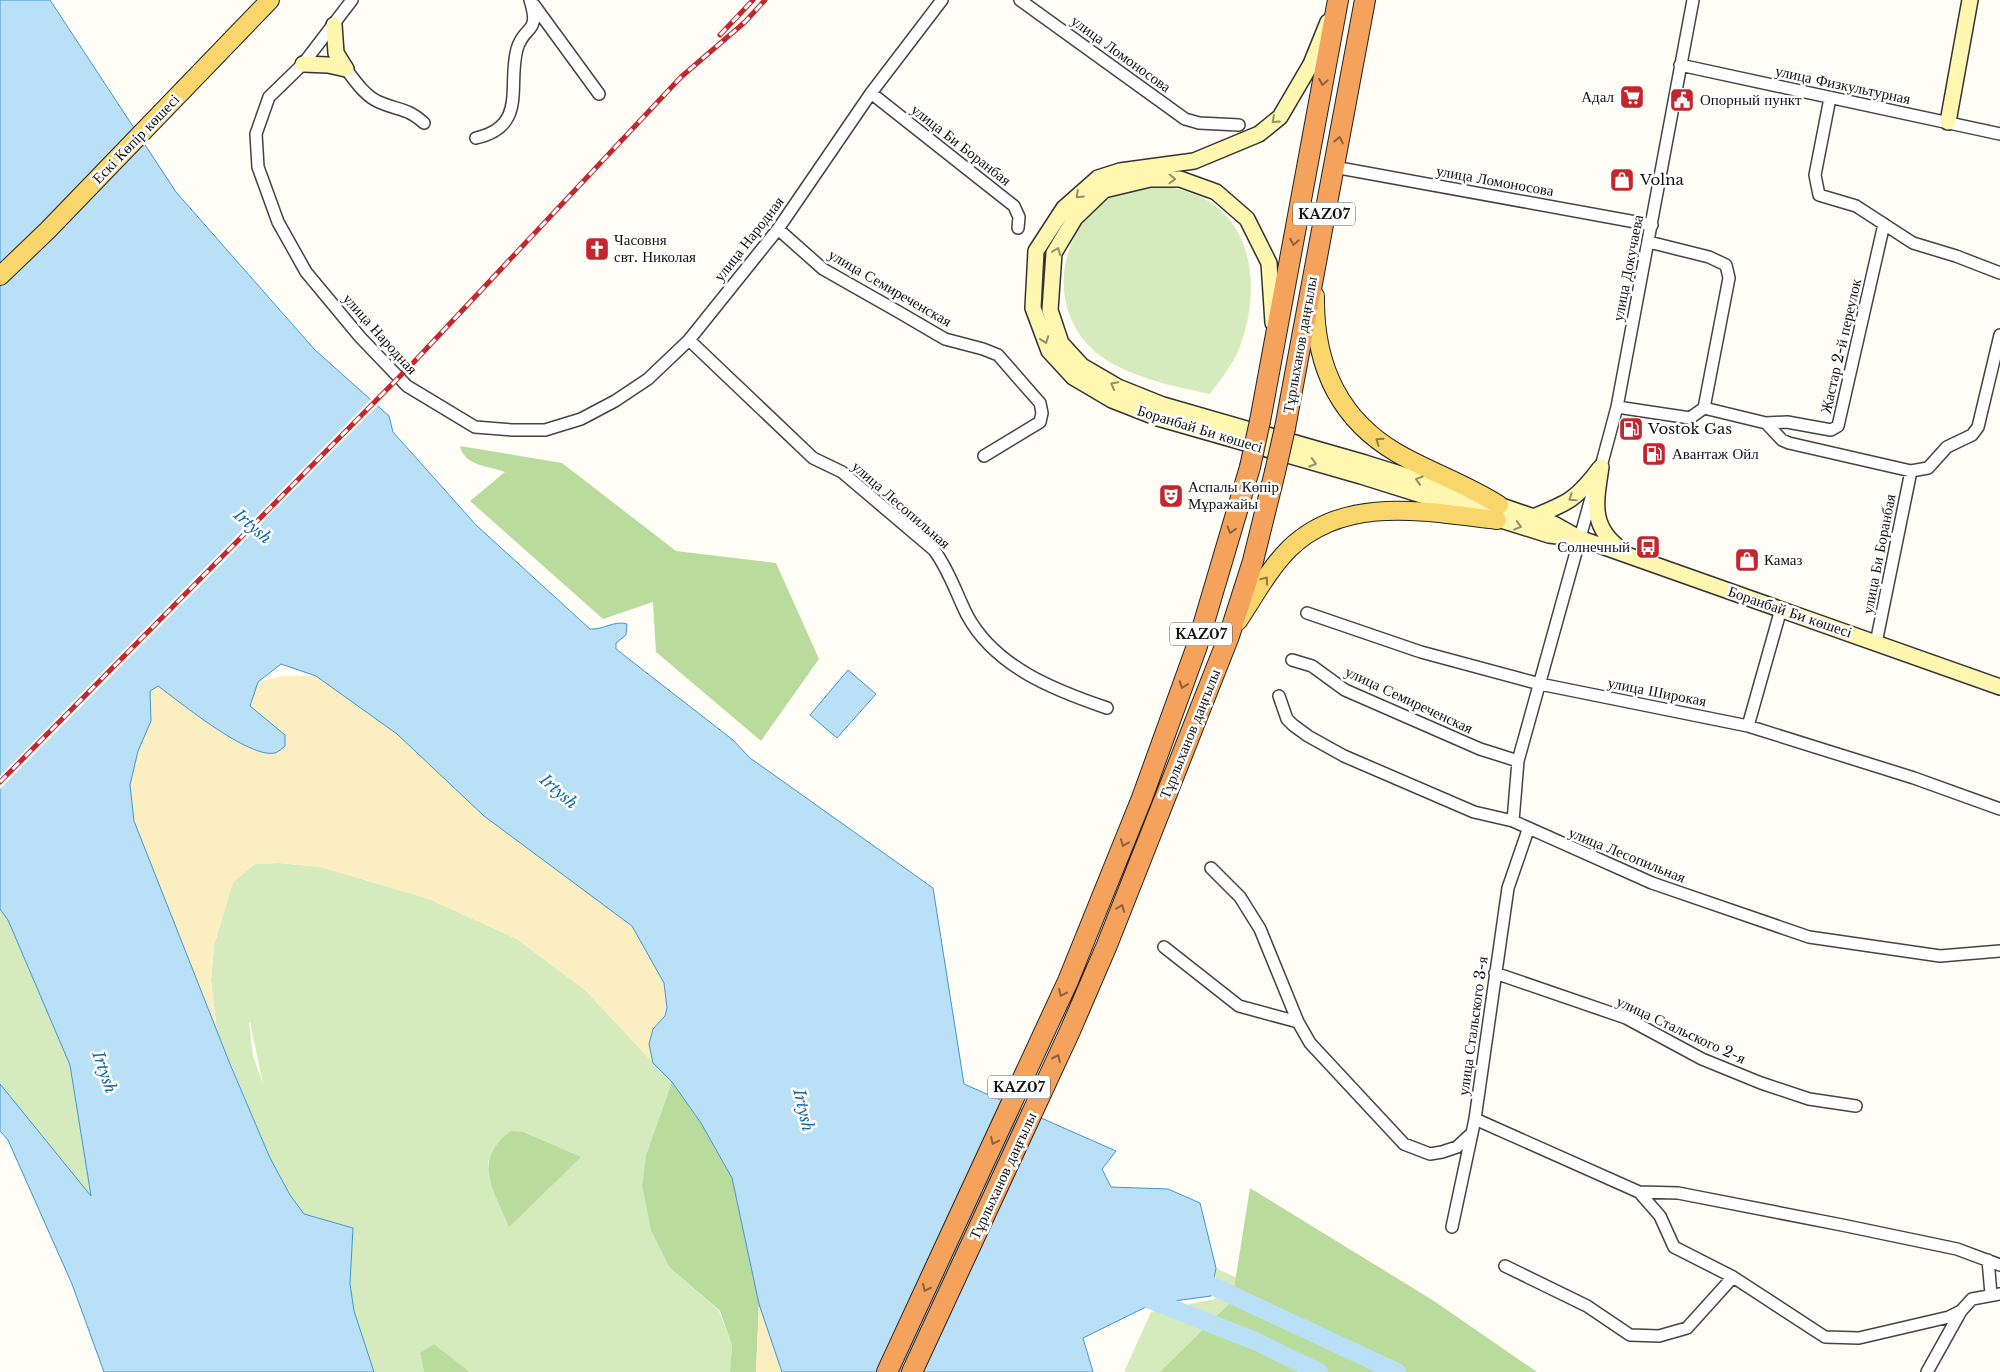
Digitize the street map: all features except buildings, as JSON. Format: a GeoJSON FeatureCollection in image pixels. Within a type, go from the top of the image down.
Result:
{"type":"FeatureCollection","features":[{"type":"Feature","properties":{"kind":"highway","name":"Тұрлыханов даңғылы"},"geometry":{"type":"LineString","coordinates":[[887,1372],[1068,982],[1142,798],[1197,646],[1250,467],[1260,422],[1338,0]]}},
{"type":"Feature","properties":{"kind":"highway","name":"Тұрлыханов даңғылы"},"geometry":{"type":"LineString","coordinates":[[912,1372],[1089,988],[1229,636],[1253,561],[1275,472],[1365,0]]}},
{"type":"Feature","properties":{"kind":"main road","name":"Ескі Көпір көшесі"},"geometry":{"type":"LineString","coordinates":[[0,276],[48,230],[270,0]]}},
{"type":"Feature","properties":{"kind":"main road"},"geometry":{"type":"LineString","coordinates":[[1122,177],[1194,161],[1259,134],[1280,116],[1311,64],[1338,0]]}},
{"type":"Feature","properties":{"kind":"main road"},"geometry":{"type":"LineString","coordinates":[[1948,122],[1970,0]]}},
{"type":"Feature","properties":{"kind":"main road"},"geometry":{"type":"LineString","coordinates":[[334,26],[336,53],[346,69]]}},
{"type":"Feature","properties":{"kind":"main road"},"geometry":{"type":"LineString","coordinates":[[303,64],[328,65],[346,69]]}},
{"type":"Feature","properties":{"kind":"main road"},"geometry":{"type":"LineString","coordinates":[[1122,177],[1180,179],[1216,192],[1247,219],[1268,263],[1275,344]]}},
{"type":"Feature","properties":{"kind":"main road","name":"Боранбай Би көшесі"},"geometry":{"type":"LineString","coordinates":[[1122,177],[1098,178],[1064,208],[1036,251],[1033,308],[1049,351],[1073,377],[1112,400],[1158,418],[1361,476],[1498,512],[1533,517],[1554,524],[1580,538],[2000,687]]}},
{"type":"Feature","properties":{"kind":"main road"},"geometry":{"type":"LineString","coordinates":[[1316,254],[1315,312],[1320,349],[1328,378],[1343,407],[1366,431],[1397,453],[1480,492],[1498,512]]}},
{"type":"Feature","properties":{"kind":"main road"},"geometry":{"type":"LineString","coordinates":[[1533,517],[1562,505],[1583,491],[1601,467]]}},
{"type":"Feature","properties":{"kind":"main road"},"geometry":{"type":"LineString","coordinates":[[1601,467],[1596,501],[1596,514],[1601,528],[1611,542],[1634,557]]}},
{"type":"Feature","properties":{"kind":"main road"},"geometry":{"type":"LineString","coordinates":[[1229,636],[1260,586],[1289,549],[1319,526],[1352,514],[1400,509],[1498,512]]}},
{"type":"Feature","properties":{"kind":"main road","name":"Боранбай Би көшесі"},"geometry":{"type":"LineString","coordinates":[[1498,512],[1549,535],[1580,538]]}},
{"type":"Feature","properties":{"kind":"street","name":"улица Народная"},"geometry":{"type":"LineString","coordinates":[[352,0],[334,26],[303,64],[269,97],[256,134],[258,167],[278,222],[306,272],[360,337],[407,386],[475,427],[544,430],[581,419],[615,401],[648,379],[689,340],[778,229],[871,93],[942,0]]}},
{"type":"Feature","properties":{"kind":"street"},"geometry":{"type":"LineString","coordinates":[[530,0],[599,94]]}},
{"type":"Feature","properties":{"kind":"street"},"geometry":{"type":"LineString","coordinates":[[476,138],[492,132],[501,126],[513,106],[517,49],[534,26],[535,15],[530,0]]}},
{"type":"Feature","properties":{"kind":"street","name":"улица Ломоносова"},"geometry":{"type":"LineString","coordinates":[[1020,0],[1185,119],[1199,123],[1239,125]]}},
{"type":"Feature","properties":{"kind":"street","name":"улица Докучаева"},"geometry":{"type":"LineString","coordinates":[[1580,538],[1617,407],[1693,0]]}},
{"type":"Feature","properties":{"kind":"street","name":"улица Физкультурная"},"geometry":{"type":"LineString","coordinates":[[1680,65],[2000,134]]}},
{"type":"Feature","properties":{"kind":"street"},"geometry":{"type":"LineString","coordinates":[[346,69],[369,96],[379,102],[411,112],[424,123]]}},
{"type":"Feature","properties":{"kind":"street","name":"улица Би Боранбая"},"geometry":{"type":"LineString","coordinates":[[871,93],[1014,206],[1019,216],[1018,228]]}},
{"type":"Feature","properties":{"kind":"street"},"geometry":{"type":"LineString","coordinates":[[1830,98],[1815,175],[1819,195],[1856,206],[1917,245],[1956,256],[2000,273]]}},
{"type":"Feature","properties":{"kind":"street","name":"улица Ломоносова"},"geometry":{"type":"LineString","coordinates":[[1334,167],[1652,224]]}},
{"type":"Feature","properties":{"kind":"street","name":"Жастар 2-й переулок"},"geometry":{"type":"LineString","coordinates":[[1704,408],[1766,423],[1787,422],[1831,430],[1838,426],[1884,224]]}},
{"type":"Feature","properties":{"kind":"street","name":"улица Семиреченская"},"geometry":{"type":"LineString","coordinates":[[778,229],[824,269],[913,321],[945,339],[984,349],[998,355],[1040,403],[1042,412],[1040,422],[984,456]]}},
{"type":"Feature","properties":{"kind":"street"},"geometry":{"type":"LineString","coordinates":[[1617,407],[1690,418],[1704,408],[1729,278],[1726,265],[1709,257],[1649,242]]}},
{"type":"Feature","properties":{"kind":"street"},"geometry":{"type":"LineString","coordinates":[[1766,423],[1782,440],[1789,443],[1911,471],[1928,468],[1947,447],[1972,435],[1978,428],[2000,335]]}},
{"type":"Feature","properties":{"kind":"street","name":"улица Лесопильная"},"geometry":{"type":"LineString","coordinates":[[689,340],[813,458],[842,472],[934,550],[944,564],[974,627],[996,653],[1055,690],[1106,708]]}},
{"type":"Feature","properties":{"kind":"street","name":"улица Би Боранбая"},"geometry":{"type":"LineString","coordinates":[[1876,643],[1911,471]]}},
{"type":"Feature","properties":{"kind":"street"},"geometry":{"type":"LineString","coordinates":[[1513,821],[1518,761],[1580,538]]}},
{"type":"Feature","properties":{"kind":"street"},"geometry":{"type":"LineString","coordinates":[[1748,726],[1781,609]]}},
{"type":"Feature","properties":{"kind":"street","name":"улица Широкая"},"geometry":{"type":"LineString","coordinates":[[1307,613],[1421,652],[1540,684],[1748,726],[1914,778],[2000,809]]}},
{"type":"Feature","properties":{"kind":"street","name":"улица Семиреченская"},"geometry":{"type":"LineString","coordinates":[[1292,660],[1312,666],[1345,690],[1480,749],[1518,761]]}},
{"type":"Feature","properties":{"kind":"street","name":"улица Лесопильная"},"geometry":{"type":"LineString","coordinates":[[1279,696],[1287,719],[1308,736],[1344,756],[1474,812],[1513,821],[1528,830],[1652,884],[1809,937],[1940,956],[2000,950]]}},
{"type":"Feature","properties":{"kind":"street","name":"улица Стальского 3-я"},"geometry":{"type":"LineString","coordinates":[[1452,1227],[1475,1119],[1508,888],[1528,830]]}},
{"type":"Feature","properties":{"kind":"street"},"geometry":{"type":"LineString","coordinates":[[1211,868],[1240,897],[1260,930],[1298,1022],[1310,1043],[1404,1144],[1430,1154],[1457,1147],[1471,1134]]}},
{"type":"Feature","properties":{"kind":"street"},"geometry":{"type":"LineString","coordinates":[[1164,947],[1239,1006],[1298,1022]]}},
{"type":"Feature","properties":{"kind":"street","name":"улица Стальского 2-я"},"geometry":{"type":"LineString","coordinates":[[1495,973],[1626,1018],[1702,1059],[1761,1083],[1809,1099],[1856,1106]]}},
{"type":"Feature","properties":{"kind":"street"},"geometry":{"type":"LineString","coordinates":[[1475,1119],[1639,1192],[1678,1193],[1842,1225],[1957,1249],[2000,1265]]}},
{"type":"Feature","properties":{"kind":"street"},"geometry":{"type":"LineString","coordinates":[[1639,1192],[1660,1216],[1674,1247],[1733,1277],[1825,1337],[1859,1338],[1949,1317],[1962,1311]]}},
{"type":"Feature","properties":{"kind":"street"},"geometry":{"type":"LineString","coordinates":[[1927,1372],[1962,1311],[1972,1300],[1996,1294],[1988,1260]]}},
{"type":"Feature","properties":{"kind":"street"},"geometry":{"type":"LineString","coordinates":[[1505,1266],[1587,1306],[1630,1335],[1649,1336],[1659,1336],[1688,1328],[1733,1277]]}},
{"type":"Feature","properties":{"kind":"green space"},"geometry":{"type":"Polygon","coordinates":[[[1170,187],[1199,196],[1218,208],[1233,224],[1243,242],[1249,263],[1251,284],[1250,307],[1246,328],[1233,361],[1210,394],[1145,378],[1129,372],[1100,355],[1088,345],[1076,329],[1068,311],[1064,292],[1064,272],[1068,253],[1075,235],[1087,218],[1101,204],[1125,192],[1170,187]]]}},
{"type":"Feature","properties":{"kind":"green space"},"geometry":{"type":"Polygon","coordinates":[[[460,446],[562,463],[676,551],[776,563],[819,659],[761,741],[656,652],[653,602],[603,619],[470,501],[505,472],[478,464],[466,458],[460,446]]]}},
{"type":"Feature","properties":{"kind":"green space"},"geometry":{"type":"Polygon","coordinates":[[[279,863],[321,867],[429,899],[517,939],[584,989],[672,1082],[646,1155],[642,1186],[651,1231],[669,1267],[719,1311],[732,1346],[730,1372],[470,1372],[434,1344],[420,1353],[424,1372],[374,1372],[354,1311],[350,1284],[353,1228],[304,1214],[290,1195],[270,1158],[217,1031],[211,980],[214,945],[233,882],[255,864],[279,863]],[[250,1022],[253,1056],[263,1084],[250,1022]],[[488,1159],[490,1180],[509,1227],[488,1159]]]}},
{"type":"Feature","properties":{"kind":"green space"},"geometry":{"type":"Polygon","coordinates":[[[0,909],[8,920],[70,1065],[91,1198],[0,1084],[0,909]]]}},
{"type":"Feature","properties":{"kind":"green space"},"geometry":{"type":"Polygon","coordinates":[[[672,1082],[701,1123],[732,1178],[759,1304],[756,1372],[730,1372],[732,1346],[720,1311],[669,1267],[651,1231],[642,1186],[646,1155],[672,1082]]]}},
{"type":"Feature","properties":{"kind":"green space"},"geometry":{"type":"Polygon","coordinates":[[[511,1131],[523,1132],[581,1157],[509,1227],[492,1188],[489,1165],[492,1153],[499,1142],[511,1131]]]}},
{"type":"Feature","properties":{"kind":"green space"},"geometry":{"type":"Polygon","coordinates":[[[1250,1188],[1434,1301],[1537,1372],[1160,1372],[1232,1301],[1250,1188]]]}},
{"type":"Feature","properties":{"kind":"green space"},"geometry":{"type":"Polygon","coordinates":[[[1216,1268],[1309,1312],[1296,1372],[1124,1372],[1151,1312],[1215,1299],[1216,1268]]]}},
{"type":"Feature","properties":{"kind":"green space"},"geometry":{"type":"Polygon","coordinates":[[[434,1344],[470,1372],[424,1372],[420,1353],[434,1344]]]}},
{"type":"Feature","properties":{"kind":"sand"},"geometry":{"type":"Polygon","coordinates":[[[283,676],[316,676],[397,734],[484,816],[632,926],[664,983],[667,1008],[665,1016],[653,1029],[649,1044],[653,1063],[584,989],[517,939],[429,899],[321,867],[279,863],[255,864],[233,882],[214,945],[211,980],[217,1031],[134,821],[130,785],[138,751],[151,721],[150,691],[157,686],[208,723],[254,751],[285,735],[250,706],[258,682],[283,676]]]}},
{"type":"Feature","properties":{"kind":"sand"},"geometry":{"type":"Polygon","coordinates":[[[759,1304],[782,1372],[756,1372],[759,1304]]]}},
{"type":"Feature","properties":{"kind":"water","name":"Irtysh"},"geometry":{"type":"Polygon","coordinates":[[[0,0],[50,0],[176,192],[315,350],[389,416],[393,432],[476,525],[590,629],[618,623],[627,624],[626,635],[616,643],[616,649],[733,740],[750,758],[933,888],[964,1084],[1116,1151],[1102,1169],[1111,1187],[1168,1189],[1200,1203],[1216,1268],[1211,1296],[1152,1304],[1083,1338],[1093,1372],[782,1372],[759,1304],[732,1178],[701,1123],[672,1082],[653,1063],[649,1044],[653,1029],[665,1016],[667,1008],[664,983],[632,926],[484,816],[397,734],[316,676],[281,664],[258,682],[250,706],[285,735],[285,746],[275,753],[263,752],[232,739],[158,686],[150,691],[151,721],[138,751],[130,785],[134,821],[230,1064],[270,1158],[290,1195],[304,1214],[353,1228],[350,1284],[354,1311],[374,1372],[104,1372],[72,1284],[8,1140],[0,1131],[0,1084],[91,1196],[70,1065],[8,920],[0,909],[0,0]]]}},
{"type":"Feature","properties":{"kind":"water"},"geometry":{"type":"Polygon","coordinates":[[[848,670],[876,694],[837,738],[810,715],[848,670]]]}},
{"type":"Feature","properties":{"kind":"pier"},"geometry":{"type":"Polygon","coordinates":[[[372,398],[379,404],[0,789],[0,776],[372,398]]]}},
{"type":"Feature","properties":{"kind":"waterway"},"geometry":{"type":"LineString","coordinates":[[1191,1276],[1397,1372]]}},
{"type":"Feature","properties":{"kind":"waterway"},"geometry":{"type":"LineString","coordinates":[[1138,1295],[1255,1341],[1319,1372]]}},
{"type":"Feature","properties":{"kind":"railway"},"geometry":{"type":"LineString","coordinates":[[720,35],[753,0]]}},
{"type":"Feature","properties":{"kind":"railway"},"geometry":{"type":"LineString","coordinates":[[0,782],[413,363],[681,77],[745,22],[765,0]]}},
{"type":"Feature","properties":{"kind":"place","name":"Адал"},"geometry":{"type":"Point","coordinates":[1632,97]}},
{"type":"Feature","properties":{"kind":"place","name":"Опорный пункт"},"geometry":{"type":"Point","coordinates":[1682,100]}},
{"type":"Feature","properties":{"kind":"place","name":"Volna"},"geometry":{"type":"Point","coordinates":[1622,180]}},
{"type":"Feature","properties":{"kind":"place","name":"Часовня свт. Николая"},"geometry":{"type":"Point","coordinates":[597,249]}},
{"type":"Feature","properties":{"kind":"place","name":"Vostok Gas"},"geometry":{"type":"Point","coordinates":[1631,429]}},
{"type":"Feature","properties":{"kind":"place","name":"Авантаж Ойл"},"geometry":{"type":"Point","coordinates":[1654,454]}},
{"type":"Feature","properties":{"kind":"place","name":"Аспалы Көпір Мұражайы"},"geometry":{"type":"Point","coordinates":[1171,496]}},
{"type":"Feature","properties":{"kind":"place","name":"Солнечный"},"geometry":{"type":"Point","coordinates":[1648,547]}},
{"type":"Feature","properties":{"kind":"place","name":"Камаз"},"geometry":{"type":"Point","coordinates":[1747,560]}}]}
